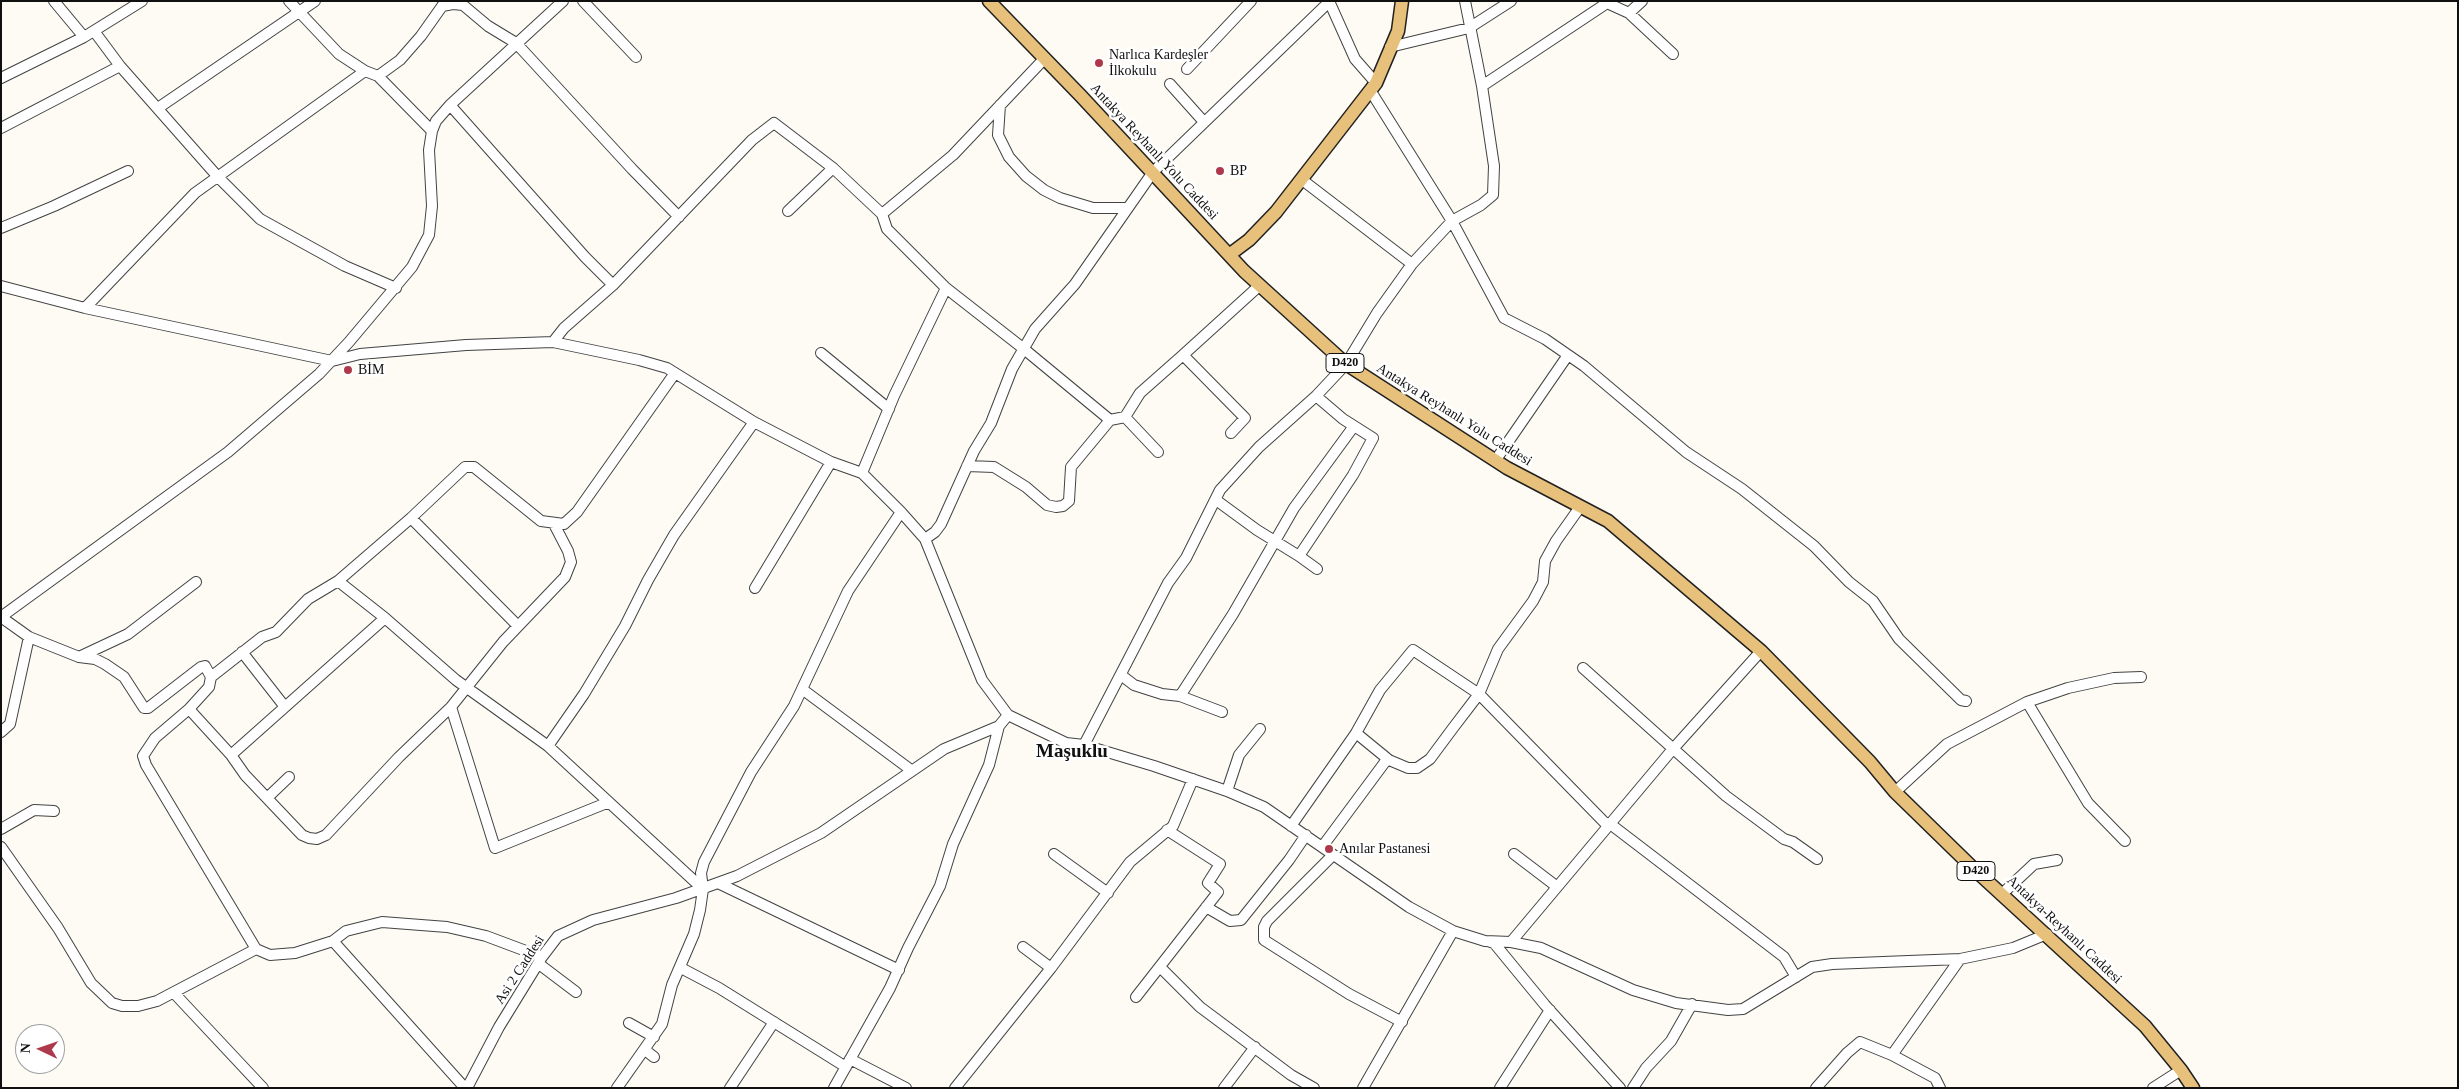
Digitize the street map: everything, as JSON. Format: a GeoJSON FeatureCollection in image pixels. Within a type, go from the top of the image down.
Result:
{"type":"FeatureCollection","features":[{"type":"Feature","properties":{"kind":"main road","name":"Antakya Reyhanlı Yolu Caddesi"},"geometry":{"type":"LineString","coordinates":[[989,1],[1154,172],[1259,286],[1346,364],[1495,461],[1608,522],[1761,651]]}},
{"type":"Feature","properties":{"kind":"main road"},"geometry":{"type":"LineString","coordinates":[[1229,255],[1249,240],[1276,212],[1373,86],[1398,31],[1402,1]]}},
{"type":"Feature","properties":{"kind":"main road","name":"Antakya-Reyhanlı Caddesi"},"geometry":{"type":"LineString","coordinates":[[1761,651],[1870,762],[1895,792],[2145,1026],[2181,1070],[2192,1088]]}},
{"type":"Feature","properties":{"kind":"street"},"geometry":{"type":"LineString","coordinates":[[54,1],[84,37]]}},
{"type":"Feature","properties":{"kind":"street"},"geometry":{"type":"LineString","coordinates":[[1,78],[84,37],[142,1]]}},
{"type":"Feature","properties":{"kind":"street"},"geometry":{"type":"LineString","coordinates":[[289,1],[339,54],[366,72],[378,76],[432,131]]}},
{"type":"Feature","properties":{"kind":"street"},"geometry":{"type":"LineString","coordinates":[[158,108],[315,1]]}},
{"type":"Feature","properties":{"kind":"street"},"geometry":{"type":"LineString","coordinates":[[582,1],[636,58]]}},
{"type":"Feature","properties":{"kind":"street"},"geometry":{"type":"LineString","coordinates":[[1188,68],[1251,1]]}},
{"type":"Feature","properties":{"kind":"street"},"geometry":{"type":"LineString","coordinates":[[1084,745],[1168,583],[1186,558],[1220,490],[1259,447],[1316,396],[1346,364],[1377,313],[1412,264],[1452,221],[1481,205],[1493,195],[1494,166],[1482,86],[1465,1]]}},
{"type":"Feature","properties":{"kind":"street"},"geometry":{"type":"LineString","coordinates":[[1390,46],[1469,28],[1511,1]]}},
{"type":"Feature","properties":{"kind":"street"},"geometry":{"type":"LineString","coordinates":[[1629,13],[1642,1]]}},
{"type":"Feature","properties":{"kind":"street"},"geometry":{"type":"LineString","coordinates":[[925,539],[941,524],[967,466],[991,423],[1012,369],[1035,329],[1075,284],[1154,172],[1329,2],[1356,59],[1452,221],[1504,318],[1544,339],[1568,355],[1686,452],[1742,489],[1814,546],[1849,582],[1873,601],[1899,639],[1961,700],[1966,701]]}},
{"type":"Feature","properties":{"kind":"street"},"geometry":{"type":"LineString","coordinates":[[1482,86],[1608,2],[1629,13],[1673,54]]}},
{"type":"Feature","properties":{"kind":"street"},"geometry":{"type":"LineString","coordinates":[[211,677],[205,666],[201,667],[148,708],[144,708],[124,677],[95,659],[79,657],[29,637],[1,617],[228,452],[332,361],[412,267],[428,235],[432,206],[430,150],[432,131],[436,120],[558,3]]}},
{"type":"Feature","properties":{"kind":"street"},"geometry":{"type":"LineString","coordinates":[[378,76],[400,60],[421,36],[444,4],[463,6],[488,26],[516,43],[678,217]]}},
{"type":"Feature","properties":{"kind":"street"},"geometry":{"type":"LineString","coordinates":[[94,31],[120,66],[218,177],[260,219],[345,266],[396,288]]}},
{"type":"Feature","properties":{"kind":"street"},"geometry":{"type":"LineString","coordinates":[[882,214],[953,155],[1045,58]]}},
{"type":"Feature","properties":{"kind":"street"},"geometry":{"type":"LineString","coordinates":[[1,128],[120,66]]}},
{"type":"Feature","properties":{"kind":"street"},"geometry":{"type":"LineString","coordinates":[[85,308],[195,193],[366,72]]}},
{"type":"Feature","properties":{"kind":"street"},"geometry":{"type":"LineString","coordinates":[[1170,84],[1204,122]]}},
{"type":"Feature","properties":{"kind":"street"},"geometry":{"type":"LineString","coordinates":[[450,105],[585,257],[613,285]]}},
{"type":"Feature","properties":{"kind":"street"},"geometry":{"type":"LineString","coordinates":[[1000,105],[998,135],[1009,157],[1026,176],[1044,190],[1060,198],[1093,208],[1127,208]]}},
{"type":"Feature","properties":{"kind":"street"},"geometry":{"type":"LineString","coordinates":[[553,342],[564,328],[613,285],[752,140],[774,123],[833,168],[882,214],[887,229],[946,288],[1110,420]]}},
{"type":"Feature","properties":{"kind":"street"},"geometry":{"type":"LineString","coordinates":[[788,211],[833,168]]}},
{"type":"Feature","properties":{"kind":"street"},"geometry":{"type":"LineString","coordinates":[[1,228],[128,171]]}},
{"type":"Feature","properties":{"kind":"street"},"geometry":{"type":"LineString","coordinates":[[1301,179],[1412,264]]}},
{"type":"Feature","properties":{"kind":"street"},"geometry":{"type":"LineString","coordinates":[[1,286],[85,308],[332,361],[350,356],[466,346],[553,342],[639,360],[675,373],[754,422],[831,462],[862,473],[901,512],[925,539],[982,680],[1008,715],[1066,742],[1084,745],[1193,779],[1264,807],[1409,907],[1453,931],[1494,943],[1550,1010],[1620,1088]]}},
{"type":"Feature","properties":{"kind":"street"},"geometry":{"type":"LineString","coordinates":[[967,466],[994,467],[1026,487],[1047,505],[1063,506],[1069,501],[1071,467],[1110,420],[1125,417],[1140,394],[1259,286]]}},
{"type":"Feature","properties":{"kind":"street"},"geometry":{"type":"LineString","coordinates":[[862,473],[889,409],[946,288]]}},
{"type":"Feature","properties":{"kind":"street"},"geometry":{"type":"LineString","coordinates":[[349,342],[350,356]]}},
{"type":"Feature","properties":{"kind":"street"},"geometry":{"type":"LineString","coordinates":[[821,353],[889,409]]}},
{"type":"Feature","properties":{"kind":"street"},"geometry":{"type":"LineString","coordinates":[[1183,355],[1245,418],[1230,433]]}},
{"type":"Feature","properties":{"kind":"street"},"geometry":{"type":"LineString","coordinates":[[1495,461],[1568,355]]}},
{"type":"Feature","properties":{"kind":"street"},"geometry":{"type":"LineString","coordinates":[[576,992],[541,960],[478,934],[447,927],[382,922],[346,931],[333,941],[295,954],[270,955],[256,948],[171,808],[146,765],[143,756],[155,738],[189,709],[209,687],[211,677],[262,637],[276,632],[308,599],[338,581],[411,518],[465,467],[474,467],[541,521],[564,524],[577,512],[675,373]]}},
{"type":"Feature","properties":{"kind":"street"},"geometry":{"type":"LineString","coordinates":[[1299,556],[1353,475],[1373,438],[1354,426],[1316,396]]}},
{"type":"Feature","properties":{"kind":"street"},"geometry":{"type":"LineString","coordinates":[[1125,417],[1158,452]]}},
{"type":"Feature","properties":{"kind":"street"},"geometry":{"type":"LineString","coordinates":[[548,746],[598,672],[674,535],[754,422]]}},
{"type":"Feature","properties":{"kind":"street"},"geometry":{"type":"LineString","coordinates":[[1180,696],[1233,614],[1294,508],[1354,426]]}},
{"type":"Feature","properties":{"kind":"street"},"geometry":{"type":"LineString","coordinates":[[755,588],[831,462]]}},
{"type":"Feature","properties":{"kind":"street"},"geometry":{"type":"LineString","coordinates":[[1216,500],[1317,569]]}},
{"type":"Feature","properties":{"kind":"street"},"geometry":{"type":"LineString","coordinates":[[1356,732],[1389,760],[1408,768],[1417,768],[1430,759],[1479,694],[1498,649],[1533,601],[1543,582],[1545,561],[1580,507]]}},
{"type":"Feature","properties":{"kind":"street"},"geometry":{"type":"LineString","coordinates":[[617,1088],[662,1024],[672,985],[681,968],[694,934],[703,889],[701,873],[704,862],[751,772],[794,706],[848,591],[901,512]]}},
{"type":"Feature","properties":{"kind":"street"},"geometry":{"type":"LineString","coordinates":[[411,518],[518,626]]}},
{"type":"Feature","properties":{"kind":"street"},"geometry":{"type":"LineString","coordinates":[[189,709],[231,754],[245,775],[302,835],[317,839],[326,835],[400,757],[452,707],[518,626],[565,577],[570,562],[568,551],[554,524]]}},
{"type":"Feature","properties":{"kind":"street"},"geometry":{"type":"LineString","coordinates":[[338,581],[385,618],[456,680],[548,746],[703,889]]}},
{"type":"Feature","properties":{"kind":"street"},"geometry":{"type":"LineString","coordinates":[[79,657],[128,634],[196,582]]}},
{"type":"Feature","properties":{"kind":"street"},"geometry":{"type":"LineString","coordinates":[[231,754],[385,618]]}},
{"type":"Feature","properties":{"kind":"street"},"geometry":{"type":"LineString","coordinates":[[1,732],[10,724],[29,637]]}},
{"type":"Feature","properties":{"kind":"street"},"geometry":{"type":"LineString","coordinates":[[1291,826],[1356,732],[1380,690],[1413,650],[1479,694],[1608,824],[1784,957],[1796,977]]}},
{"type":"Feature","properties":{"kind":"street"},"geometry":{"type":"LineString","coordinates":[[1511,942],[1608,824],[1761,651]]}},
{"type":"Feature","properties":{"kind":"street"},"geometry":{"type":"LineString","coordinates":[[242,652],[285,707]]}},
{"type":"Feature","properties":{"kind":"street"},"geometry":{"type":"LineString","coordinates":[[1583,668],[1672,750],[1709,779],[1726,796],[1784,839],[1793,842],[1817,859]]}},
{"type":"Feature","properties":{"kind":"street"},"geometry":{"type":"LineString","coordinates":[[1121,675],[1134,685],[1162,694],[1180,696],[1222,712]]}},
{"type":"Feature","properties":{"kind":"street"},"geometry":{"type":"LineString","coordinates":[[1895,792],[1947,744],[2027,702],[2068,688],[2114,678],[2141,677]]}},
{"type":"Feature","properties":{"kind":"street"},"geometry":{"type":"LineString","coordinates":[[802,689],[911,770]]}},
{"type":"Feature","properties":{"kind":"street"},"geometry":{"type":"LineString","coordinates":[[2027,702],[2088,803],[2125,841]]}},
{"type":"Feature","properties":{"kind":"street"},"geometry":{"type":"LineString","coordinates":[[452,707],[495,848],[609,802]]}},
{"type":"Feature","properties":{"kind":"street"},"geometry":{"type":"LineString","coordinates":[[834,1088],[899,970],[940,886],[953,844],[989,765],[999,726],[1008,715]]}},
{"type":"Feature","properties":{"kind":"street","name":"Asi 2 Caddesi"},"geometry":{"type":"LineString","coordinates":[[466,1088],[499,1027],[551,943],[572,928],[593,920],[635,910],[703,889],[737,876],[821,833],[944,749],[999,726]]}},
{"type":"Feature","properties":{"kind":"street"},"geometry":{"type":"LineString","coordinates":[[1227,791],[1239,755],[1260,729]]}},
{"type":"Feature","properties":{"kind":"street"},"geometry":{"type":"LineString","coordinates":[[1322,847],[1376,774],[1389,760]]}},
{"type":"Feature","properties":{"kind":"street"},"geometry":{"type":"LineString","coordinates":[[267,798],[289,778]]}},
{"type":"Feature","properties":{"kind":"street"},"geometry":{"type":"LineString","coordinates":[[955,1088],[1051,968],[1130,862],[1173,826],[1193,779]]}},
{"type":"Feature","properties":{"kind":"street"},"geometry":{"type":"LineString","coordinates":[[1,829],[34,810],[54,811]]}},
{"type":"Feature","properties":{"kind":"street"},"geometry":{"type":"LineString","coordinates":[[1136,997],[1218,892],[1208,883],[1220,864],[1167,830]]}},
{"type":"Feature","properties":{"kind":"street"},"geometry":{"type":"LineString","coordinates":[[1206,907],[1230,922],[1241,920],[1289,860],[1306,835]]}},
{"type":"Feature","properties":{"kind":"street"},"geometry":{"type":"LineString","coordinates":[[1,847],[58,928],[91,982],[112,1003],[122,1006],[138,1006],[157,1001],[256,948]]}},
{"type":"Feature","properties":{"kind":"street"},"geometry":{"type":"LineString","coordinates":[[1054,854],[1108,893]]}},
{"type":"Feature","properties":{"kind":"street"},"geometry":{"type":"LineString","coordinates":[[1514,854],[1556,886]]}},
{"type":"Feature","properties":{"kind":"street"},"geometry":{"type":"LineString","coordinates":[[1333,855],[1268,921],[1264,927],[1264,940],[1349,994],[1402,1022]]}},
{"type":"Feature","properties":{"kind":"street"},"geometry":{"type":"LineString","coordinates":[[2002,894],[2034,864],[2058,860]]}},
{"type":"Feature","properties":{"kind":"street"},"geometry":{"type":"LineString","coordinates":[[718,883],[899,970]]}},
{"type":"Feature","properties":{"kind":"street"},"geometry":{"type":"LineString","coordinates":[[1367,1087],[1429,970],[1453,931]]}},
{"type":"Feature","properties":{"kind":"street"},"geometry":{"type":"LineString","coordinates":[[1485,941],[1511,942],[1541,948],[1633,990],[1676,1003],[1728,1010],[1743,1009],[1812,967],[1832,964],[1960,959],[2013,948],[2047,934]]}},
{"type":"Feature","properties":{"kind":"street"},"geometry":{"type":"LineString","coordinates":[[333,941],[466,1088]]}},
{"type":"Feature","properties":{"kind":"street"},"geometry":{"type":"LineString","coordinates":[[1023,946],[1051,968]]}},
{"type":"Feature","properties":{"kind":"street"},"geometry":{"type":"LineString","coordinates":[[1892,1055],[1960,959]]}},
{"type":"Feature","properties":{"kind":"street"},"geometry":{"type":"LineString","coordinates":[[1160,967],[1200,1007],[1291,1075],[1314,1088]]}},
{"type":"Feature","properties":{"kind":"street"},"geometry":{"type":"LineString","coordinates":[[681,968],[848,1063],[906,1088]]}},
{"type":"Feature","properties":{"kind":"street"},"geometry":{"type":"LineString","coordinates":[[174,993],[263,1088]]}},
{"type":"Feature","properties":{"kind":"street"},"geometry":{"type":"LineString","coordinates":[[1633,1088],[1646,1068],[1671,1041],[1692,1004]]}},
{"type":"Feature","properties":{"kind":"street"},"geometry":{"type":"LineString","coordinates":[[1500,1088],[1550,1010]]}},
{"type":"Feature","properties":{"kind":"street"},"geometry":{"type":"LineString","coordinates":[[730,1088],[774,1022]]}},
{"type":"Feature","properties":{"kind":"street"},"geometry":{"type":"LineString","coordinates":[[629,1023],[654,1037]]}},
{"type":"Feature","properties":{"kind":"street"},"geometry":{"type":"LineString","coordinates":[[1816,1088],[1847,1053],[1860,1042],[1892,1055],[1935,1078],[1940,1088]]}},
{"type":"Feature","properties":{"kind":"street"},"geometry":{"type":"LineString","coordinates":[[1224,1088],[1256,1048]]}},
{"type":"Feature","properties":{"kind":"street"},"geometry":{"type":"LineString","coordinates":[[644,1050],[654,1057]]}},
{"type":"Feature","properties":{"kind":"street"},"geometry":{"type":"LineString","coordinates":[[2153,1088],[2181,1070]]}},
{"type":"Feature","properties":{"kind":"place","name":"Narlıca Kardeşler İlkokulu"},"geometry":{"type":"Point","coordinates":[1099,63]}},
{"type":"Feature","properties":{"kind":"place","name":"BP"},"geometry":{"type":"Point","coordinates":[1220,171]}},
{"type":"Feature","properties":{"kind":"place","name":"BİM"},"geometry":{"type":"Point","coordinates":[348,370]}},
{"type":"Feature","properties":{"kind":"place","name":"Anılar Pastanesi"},"geometry":{"type":"Point","coordinates":[1329,849]}},
{"type":"Feature","properties":{"kind":"district","name":"Maşuklu"},"geometry":{"type":"Point","coordinates":[1072,752]}}]}
